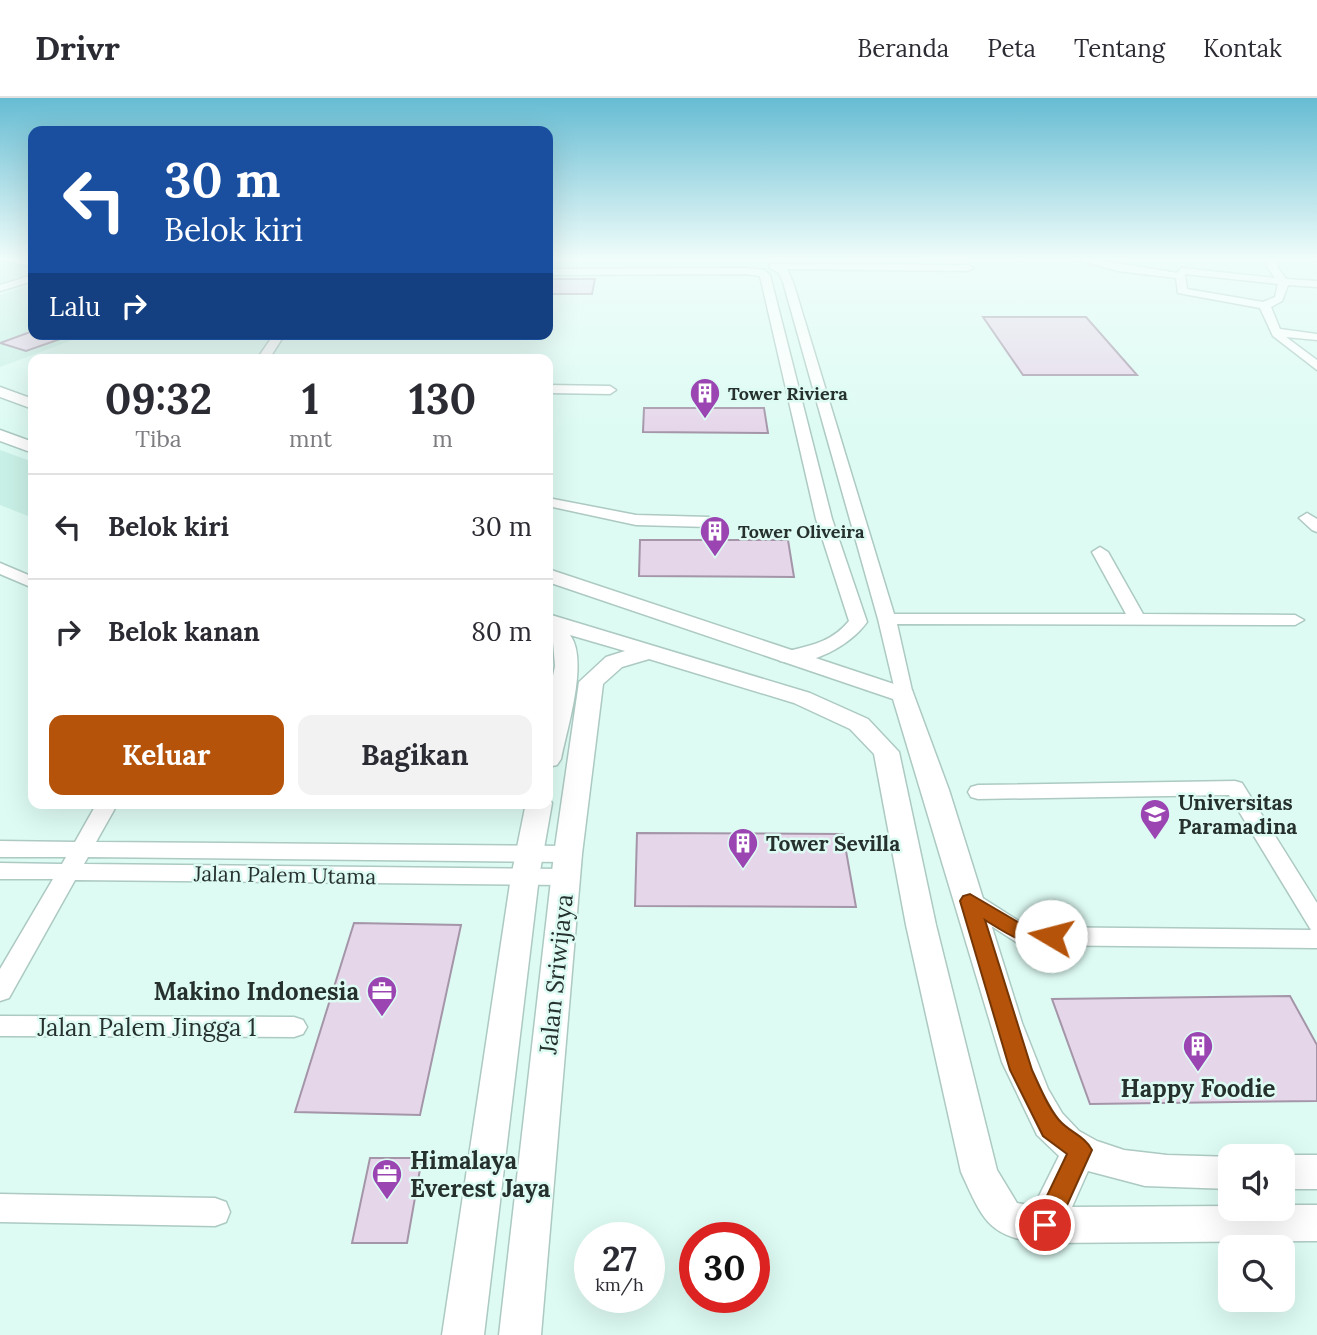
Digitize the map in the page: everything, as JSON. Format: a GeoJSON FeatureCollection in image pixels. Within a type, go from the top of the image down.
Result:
{"type":"FeatureCollection","features":[{"type":"Feature","properties":{"kind":"street"},"geometry":{"type":"LineString","coordinates":[[775,317],[824,519],[858,622],[846,638],[825,649],[786,657]]}},
{"type":"Feature","properties":{"kind":"street"},"geometry":{"type":"LineString","coordinates":[[798,317],[887,618],[904,695],[1021,1070],[1033,1098],[1051,1129],[1080,1150],[1124,1167],[1218,1172]]}},
{"type":"Feature","properties":{"kind":"street"},"geometry":{"type":"LineString","coordinates":[[1273,317],[1276,332],[1317,366]]}},
{"type":"Feature","properties":{"kind":"street"},"geometry":{"type":"LineString","coordinates":[[1276,332],[1317,337]]}},
{"type":"Feature","properties":{"kind":"street"},"geometry":{"type":"LineString","coordinates":[[553,390],[610,390]]}},
{"type":"Feature","properties":{"kind":"street"},"geometry":{"type":"LineString","coordinates":[[0,392],[28,402]]}},
{"type":"Feature","properties":{"kind":"street"},"geometry":{"type":"LineString","coordinates":[[794,395],[821,395]]}},
{"type":"Feature","properties":{"kind":"street"},"geometry":{"type":"LineString","coordinates":[[7,438],[28,440]]}},
{"type":"Feature","properties":{"kind":"street"},"geometry":{"type":"LineString","coordinates":[[7,438],[28,446]]}},
{"type":"Feature","properties":{"kind":"street"},"geometry":{"type":"LineString","coordinates":[[553,503],[636,520],[709,522]]}},
{"type":"Feature","properties":{"kind":"street"},"geometry":{"type":"LineString","coordinates":[[1100,552],[1138,621]]}},
{"type":"Feature","properties":{"kind":"street"},"geometry":{"type":"LineString","coordinates":[[0,555],[28,567]]}},
{"type":"Feature","properties":{"kind":"street"},"geometry":{"type":"LineString","coordinates":[[0,568],[28,581]]}},
{"type":"Feature","properties":{"kind":"street"},"geometry":{"type":"LineString","coordinates":[[553,577],[904,695]]}},
{"type":"Feature","properties":{"kind":"street"},"geometry":{"type":"LineString","coordinates":[[887,618],[1295,620]]}},
{"type":"Feature","properties":{"kind":"street"},"geometry":{"type":"LineString","coordinates":[[553,622],[802,698],[859,724],[886,752],[921,925],[979,1172],[1004,1215],[1021,1223],[1045,1225],[1317,1223]]}},
{"type":"Feature","properties":{"kind":"street"},"geometry":{"type":"LineString","coordinates":[[553,628],[564,642],[567,666],[553,735]]}},
{"type":"Feature","properties":{"kind":"street","name":"Jalan Sriwijaya"},"geometry":{"type":"LineString","coordinates":[[520,1335],[567,865],[591,682],[614,662],[651,651]]}},
{"type":"Feature","properties":{"kind":"street"},"geometry":{"type":"LineString","coordinates":[[978,792],[1235,788],[1317,923]]}},
{"type":"Feature","properties":{"kind":"street"},"geometry":{"type":"LineString","coordinates":[[0,991],[105,809]]}},
{"type":"Feature","properties":{"kind":"street","name":"Jalan Sriwijaya"},"geometry":{"type":"LineString","coordinates":[[463,1335],[515,865],[537,809]]}},
{"type":"Feature","properties":{"kind":"street","name":"Jalan Palem Utama"},"geometry":{"type":"LineString","coordinates":[[0,849],[515,865]]}},
{"type":"Feature","properties":{"kind":"street"},"geometry":{"type":"LineString","coordinates":[[515,865],[567,865]]}},
{"type":"Feature","properties":{"kind":"street","name":"Jalan Palem Utama"},"geometry":{"type":"LineString","coordinates":[[0,871],[69,873],[515,865]]}},
{"type":"Feature","properties":{"kind":"street"},"geometry":{"type":"LineString","coordinates":[[970,901],[1024,936],[1317,939]]}},
{"type":"Feature","properties":{"kind":"street","name":"Jalan Palem Jingga 1"},"geometry":{"type":"LineString","coordinates":[[0,1026],[293,1027]]}},
{"type":"Feature","properties":{"kind":"street"},"geometry":{"type":"LineString","coordinates":[[1045,1225],[1080,1150]]}},
{"type":"Feature","properties":{"kind":"street"},"geometry":{"type":"LineString","coordinates":[[1295,1172],[1317,1172]]}},
{"type":"Feature","properties":{"kind":"street"},"geometry":{"type":"LineString","coordinates":[[0,1208],[215,1212]]}},
{"type":"Feature","properties":{"kind":"shaded area"},"geometry":{"type":"Polygon","coordinates":[[[0,317],[28,317],[28,340],[73,340],[35,354],[28,354],[28,357],[0,367],[0,317]]]}},
{"type":"Feature","properties":{"kind":"shaded area"},"geometry":{"type":"Polygon","coordinates":[[[0,450],[28,460],[28,516],[0,505],[0,450]]]}},
{"type":"Feature","properties":{"kind":"building"},"geometry":{"type":"Polygon","coordinates":[[[983,317],[1086,317],[1137,375],[1023,375],[983,317]]]}},
{"type":"Feature","properties":{"kind":"building"},"geometry":{"type":"Polygon","coordinates":[[[28,333],[28,340],[57,340],[26,351],[0,343],[28,333]]]}},
{"type":"Feature","properties":{"kind":"building","name":"Tower Riviera"},"geometry":{"type":"Polygon","coordinates":[[[644,408],[764,408],[768,433],[643,432],[644,408]]]}},
{"type":"Feature","properties":{"kind":"building","name":"Tower Oliveira"},"geometry":{"type":"Polygon","coordinates":[[[640,540],[788,540],[794,577],[639,576],[640,540]]]}},
{"type":"Feature","properties":{"kind":"building","name":"Tower Sevilla"},"geometry":{"type":"Polygon","coordinates":[[[637,833],[843,834],[856,907],[635,906],[637,833]]]}},
{"type":"Feature","properties":{"kind":"building","name":"Makino Indonesia"},"geometry":{"type":"Polygon","coordinates":[[[354,923],[461,925],[420,1115],[295,1112],[354,923]]]}},
{"type":"Feature","properties":{"kind":"building","name":"Happy Foodie"},"geometry":{"type":"Polygon","coordinates":[[[1290,996],[1317,1045],[1317,1101],[1090,1104],[1052,999],[1290,996]]]}},
{"type":"Feature","properties":{"kind":"building","name":"Himalaya Everest Jaya"},"geometry":{"type":"Polygon","coordinates":[[[370,1158],[422,1158],[407,1243],[352,1243],[370,1158]]]}},
{"type":"Feature","properties":{"kind":"place","name":"Tower Riviera"},"geometry":{"type":"Point","coordinates":[705,420]}},
{"type":"Feature","properties":{"kind":"place","name":"Tower Oliveira"},"geometry":{"type":"Point","coordinates":[715,558]}},
{"type":"Feature","properties":{"kind":"place","name":"Universitas Paramadina"},"geometry":{"type":"Point","coordinates":[1155,841]}},
{"type":"Feature","properties":{"kind":"place","name":"Tower Sevilla"},"geometry":{"type":"Point","coordinates":[743,870]}},
{"type":"Feature","properties":{"kind":"place","name":"Makino Indonesia"},"geometry":{"type":"Point","coordinates":[382,1018]}},
{"type":"Feature","properties":{"kind":"place","name":"Happy Foodie"},"geometry":{"type":"Point","coordinates":[1198,1073]}},
{"type":"Feature","properties":{"kind":"place","name":"Himalaya Everest Jaya"},"geometry":{"type":"Point","coordinates":[387,1201]}},
{"type":"Feature","properties":{"kind":"route"},"geometry":{"type":"LineString","coordinates":[[1045,1225],[1080,1150],[1051,1129],[1033,1098],[1021,1070],[970,901],[1024,936],[1051,936]]}}]}
